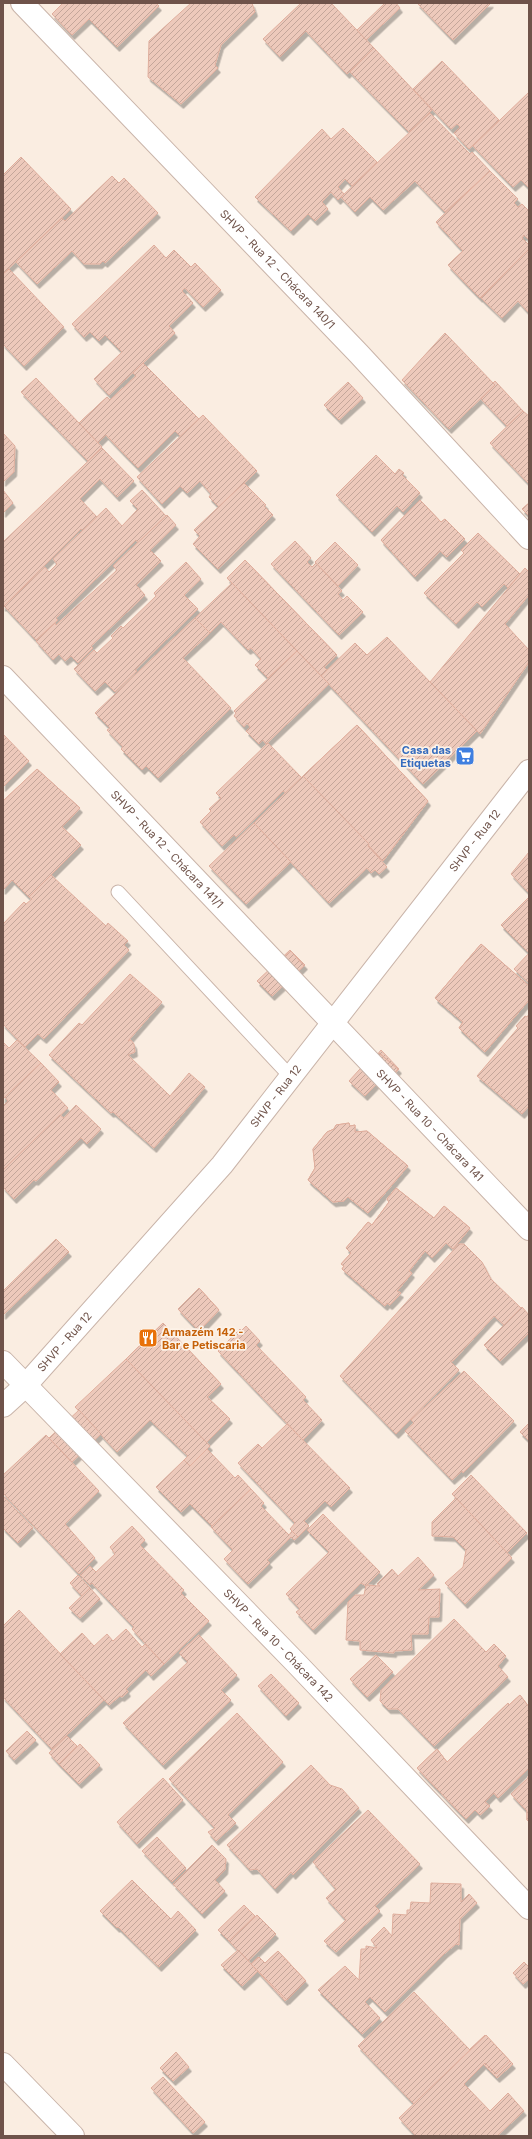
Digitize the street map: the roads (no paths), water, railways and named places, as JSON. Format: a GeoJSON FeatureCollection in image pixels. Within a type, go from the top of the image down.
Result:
{"type":"FeatureCollection","features":[{"type":"Feature","properties":{"kind":"street","name":"SHVP - Rua 12 - Chácara 140/1"},"geometry":{"type":"LineString","coordinates":[[22,3],[359,354],[529,538]]}},
{"type":"Feature","properties":{"kind":"street","name":"SHVP - Rua 12 - Chácara 141/1"},"geometry":{"type":"LineString","coordinates":[[3,677],[129,812],[332,1021]]}},
{"type":"Feature","properties":{"kind":"street","name":"SHVP - Rua 12"},"geometry":{"type":"LineString","coordinates":[[3,1406],[25,1386],[222,1165],[332,1021],[529,771]]}},
{"type":"Feature","properties":{"kind":"street","name":"SHVP - Rua 10 - Chácara 141"},"geometry":{"type":"LineString","coordinates":[[332,1021],[372,1067],[529,1229]]}},
{"type":"Feature","properties":{"kind":"street","name":"SHVP - Rua 10 - Chácara 142"},"geometry":{"type":"LineString","coordinates":[[3,1362],[297,1664],[529,1908]]}},
{"type":"Feature","properties":{"kind":"street"},"geometry":{"type":"LineString","coordinates":[[3,2064],[73,2136]]}},
{"type":"Feature","properties":{"kind":"lane"},"geometry":{"type":"LineString","coordinates":[[118,892],[290,1076]]}},
{"type":"Feature","properties":{"kind":"place","name":"Casa das Etiquetas"},"geometry":{"type":"Point","coordinates":[465,756]}},
{"type":"Feature","properties":{"kind":"place","name":"Armazém 142 - Bar e Petiscaria"},"geometry":{"type":"Point","coordinates":[148,1338]}}]}
